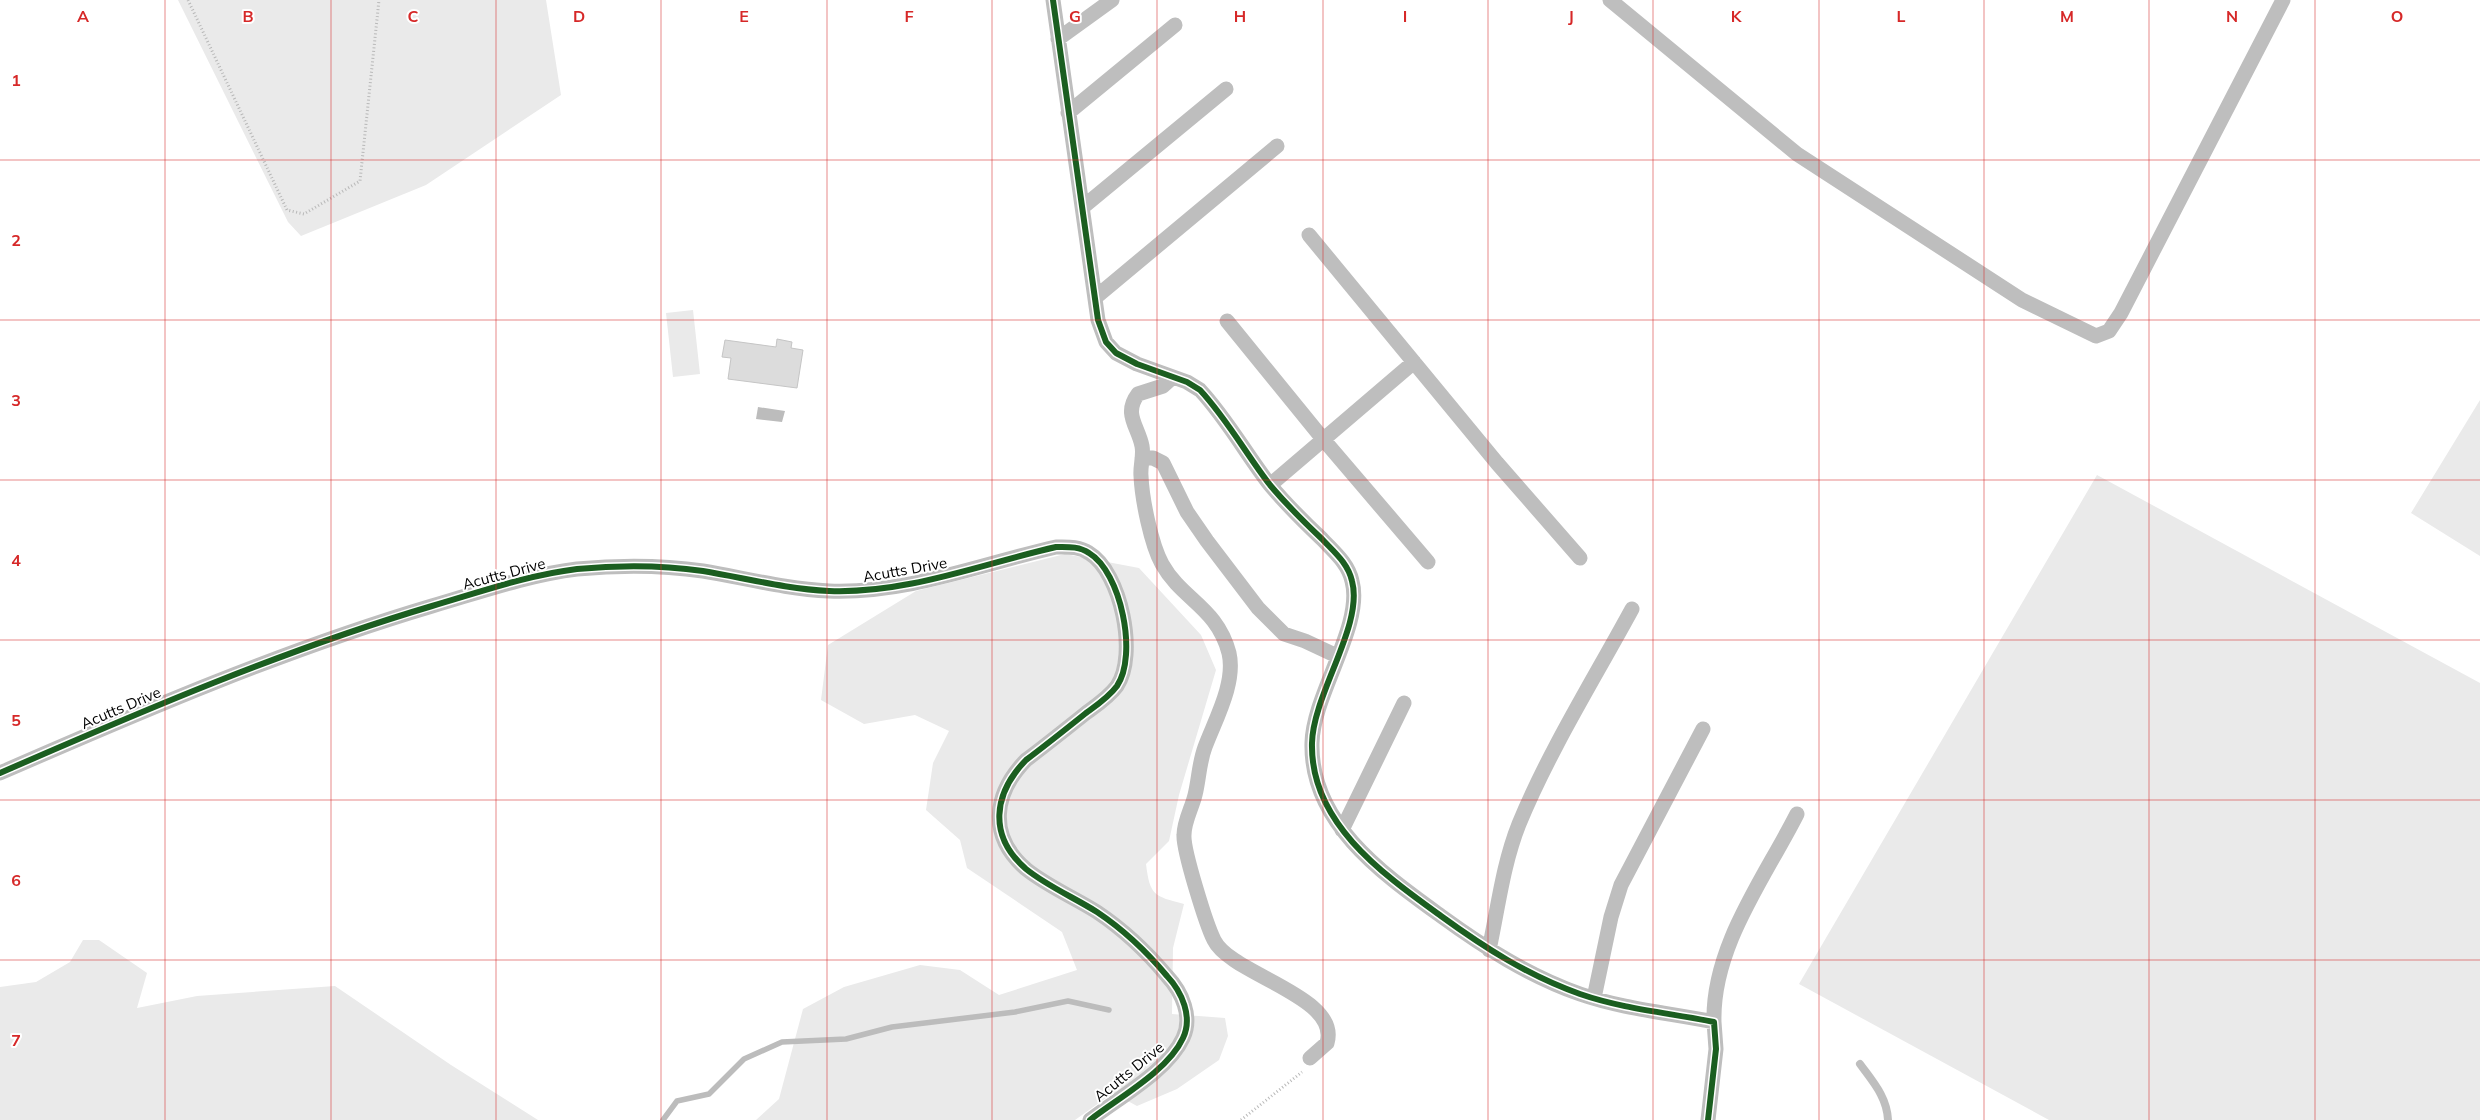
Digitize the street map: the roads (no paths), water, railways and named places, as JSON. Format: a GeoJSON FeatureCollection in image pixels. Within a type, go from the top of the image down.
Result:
{"type":"FeatureCollection","features":[{"type":"Feature","properties":{"kind":"street"},"geometry":{"type":"LineString","coordinates":[[1053,0],[1101,330],[1110,348],[1127,359],[1194,385],[1204,395],[1270,485],[1341,558],[1349,572],[1354,591],[1354,603],[1315,719],[1312,754],[1318,786],[1342,830],[1386,874],[1489,950],[1518,967],[1572,991],[1594,998],[1714,1022]]}},
{"type":"Feature","properties":{"kind":"street"},"geometry":{"type":"LineString","coordinates":[[1058,39],[1112,0]]}},
{"type":"Feature","properties":{"kind":"street"},"geometry":{"type":"LineString","coordinates":[[1610,0],[1798,154],[2022,300],[2096,336],[2109,331],[2122,313],[2283,0]]}},
{"type":"Feature","properties":{"kind":"street"},"geometry":{"type":"LineString","coordinates":[[1068,113],[1175,25]]}},
{"type":"Feature","properties":{"kind":"street"},"geometry":{"type":"LineString","coordinates":[[1083,207],[1226,89]]}},
{"type":"Feature","properties":{"kind":"street"},"geometry":{"type":"LineString","coordinates":[[1096,297],[1278,146]]}},
{"type":"Feature","properties":{"kind":"street"},"geometry":{"type":"LineString","coordinates":[[1309,235],[1580,558]]}},
{"type":"Feature","properties":{"kind":"street"},"geometry":{"type":"LineString","coordinates":[[1227,321],[1323,439],[1428,562]]}},
{"type":"Feature","properties":{"kind":"street"},"geometry":{"type":"LineString","coordinates":[[1270,485],[1414,362]]}},
{"type":"Feature","properties":{"kind":"street"},"geometry":{"type":"LineString","coordinates":[[1173,377],[1163,386],[1141,392],[1132,403],[1130,414],[1141,442],[1141,477],[1156,552],[1170,574],[1216,623],[1230,662],[1223,699],[1200,762],[1196,794],[1185,828],[1184,840],[1186,851],[1211,934],[1220,950],[1290,992],[1324,1017],[1327,1043],[1310,1058]]}},
{"type":"Feature","properties":{"kind":"street"},"geometry":{"type":"LineString","coordinates":[[1142,458],[1153,458],[1163,463],[1187,512],[1207,542],[1258,608],[1284,634],[1305,641],[1337,656]]}},
{"type":"Feature","properties":{"kind":"street","name":"Acutts Drive"},"geometry":{"type":"LineString","coordinates":[[0,773],[198,688],[326,639],[477,593],[559,572],[625,566],[665,568],[701,571],[801,589],[860,591],[906,585],[1056,548],[1080,549],[1090,553],[1101,565],[1112,582],[1125,631],[1126,661],[1123,676],[1107,697],[1026,760],[1016,770],[1002,797],[999,820],[1001,831],[1008,848],[1027,869],[1098,913],[1149,954],[1179,991],[1184,1004],[1186,1023],[1182,1040],[1167,1060],[1090,1120]]}},
{"type":"Feature","properties":{"kind":"street"},"geometry":{"type":"LineString","coordinates":[[1489,950],[1511,848],[1519,824],[1545,771],[1632,609]]}},
{"type":"Feature","properties":{"kind":"street"},"geometry":{"type":"LineString","coordinates":[[1342,830],[1404,703]]}},
{"type":"Feature","properties":{"kind":"street"},"geometry":{"type":"LineString","coordinates":[[1594,998],[1610,917],[1622,885],[1703,729]]}},
{"type":"Feature","properties":{"kind":"street"},"geometry":{"type":"LineString","coordinates":[[1708,1120],[1716,1049],[1713,1004],[1725,958],[1739,923],[1797,814]]}},
{"type":"Feature","properties":{"kind":"lane"},"geometry":{"type":"LineString","coordinates":[[1860,1064],[1881,1092],[1888,1110],[1888,1120]]}},
{"type":"Feature","properties":{"kind":"waterway"},"geometry":{"type":"LineString","coordinates":[[663,1120],[677,1101],[709,1094],[744,1059],[782,1042],[846,1039],[892,1027],[1015,1012],[1068,1001],[1109,1010]]}}]}
